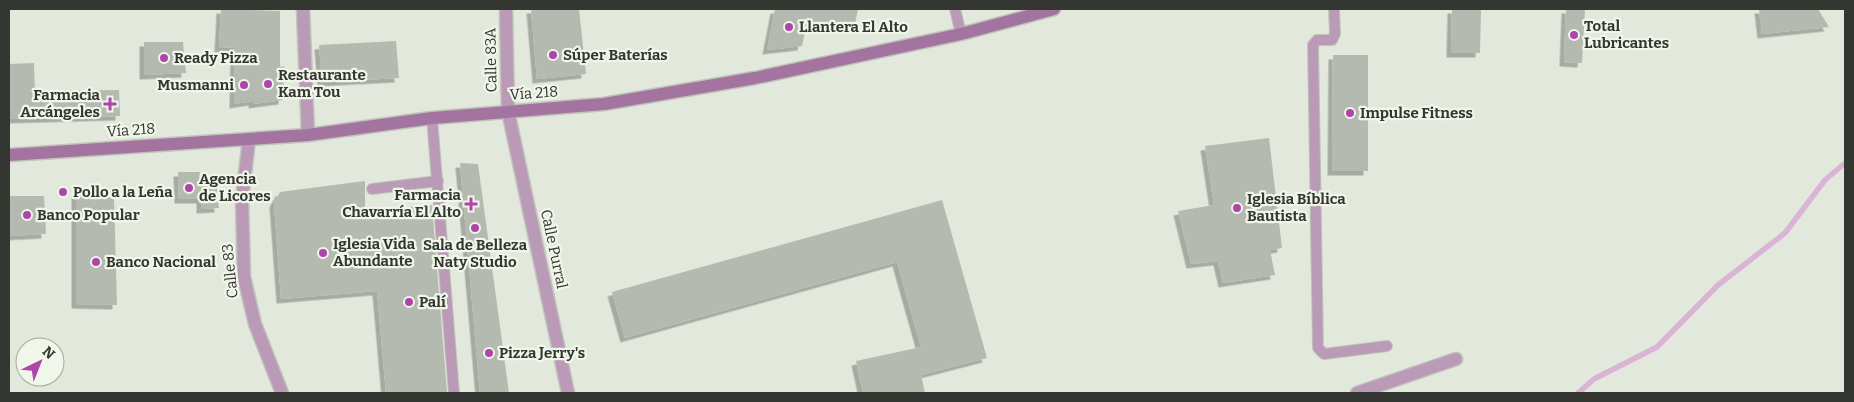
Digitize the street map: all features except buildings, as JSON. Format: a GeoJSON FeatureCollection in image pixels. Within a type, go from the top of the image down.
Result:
{"type":"FeatureCollection","features":[{"type":"Feature","properties":{"kind":"main road","name":"Vía 218"},"geometry":{"type":"LineString","coordinates":[[9,155],[308,135],[432,118],[604,104],[755,78],[962,34],[1054,9]]}},
{"type":"Feature","properties":{"kind":"street"},"geometry":{"type":"LineString","coordinates":[[303,9],[308,135]]}},
{"type":"Feature","properties":{"kind":"street","name":"Calle 83A"},"geometry":{"type":"LineString","coordinates":[[506,9],[508,111]]}},
{"type":"Feature","properties":{"kind":"street","name":"Calle Purral"},"geometry":{"type":"LineString","coordinates":[[508,111],[568,393]]}},
{"type":"Feature","properties":{"kind":"street","name":"Calle 83"},"geometry":{"type":"LineString","coordinates":[[249,139],[242,200],[244,277],[254,324],[282,393]]}},
{"type":"Feature","properties":{"kind":"street"},"geometry":{"type":"LineString","coordinates":[[1357,393],[1456,359]]}},
{"type":"Feature","properties":{"kind":"lane"},"geometry":{"type":"LineString","coordinates":[[955,9],[962,34]]}},
{"type":"Feature","properties":{"kind":"lane"},"geometry":{"type":"LineString","coordinates":[[1334,9],[1335,34],[1332,40],[1316,40],[1313,45],[1318,348],[1324,354],[1387,346]]}},
{"type":"Feature","properties":{"kind":"lane"},"geometry":{"type":"LineString","coordinates":[[432,118],[454,393]]}},
{"type":"Feature","properties":{"kind":"lane"},"geometry":{"type":"LineString","coordinates":[[372,189],[438,181]]}},
{"type":"Feature","properties":{"kind":"waterway"},"geometry":{"type":"LineString","coordinates":[[1578,393],[1594,379],[1657,347],[1718,285],[1785,233],[1825,180],[1845,163]]}},
{"type":"Feature","properties":{"kind":"place","name":"Llantera El Alto"},"geometry":{"type":"Point","coordinates":[789,27]}},
{"type":"Feature","properties":{"kind":"place","name":"Total Lubricantes"},"geometry":{"type":"Point","coordinates":[1574,35]}},
{"type":"Feature","properties":{"kind":"place","name":"Súper Baterías"},"geometry":{"type":"Point","coordinates":[553,55]}},
{"type":"Feature","properties":{"kind":"place","name":"Ready Pizza"},"geometry":{"type":"Point","coordinates":[164,58]}},
{"type":"Feature","properties":{"kind":"place","name":"Restaurante Kam Tou"},"geometry":{"type":"Point","coordinates":[268,84]}},
{"type":"Feature","properties":{"kind":"place","name":"Musmanni"},"geometry":{"type":"Point","coordinates":[244,85]}},
{"type":"Feature","properties":{"kind":"place","name":"Farmacia Arcángeles"},"geometry":{"type":"Point","coordinates":[110,104]}},
{"type":"Feature","properties":{"kind":"place","name":"Impulse Fitness"},"geometry":{"type":"Point","coordinates":[1350,113]}},
{"type":"Feature","properties":{"kind":"place","name":"Agencia de Licores"},"geometry":{"type":"Point","coordinates":[189,188]}},
{"type":"Feature","properties":{"kind":"place","name":"Pollo a la Leña"},"geometry":{"type":"Point","coordinates":[63,192]}},
{"type":"Feature","properties":{"kind":"place","name":"Farmacia Chavarría El Alto"},"geometry":{"type":"Point","coordinates":[471,204]}},
{"type":"Feature","properties":{"kind":"place","name":"Iglesia Bíblica Bautista"},"geometry":{"type":"Point","coordinates":[1237,208]}},
{"type":"Feature","properties":{"kind":"place","name":"Banco Popular"},"geometry":{"type":"Point","coordinates":[27,215]}},
{"type":"Feature","properties":{"kind":"place","name":"Sala de Belleza Naty Studio"},"geometry":{"type":"Point","coordinates":[475,228]}},
{"type":"Feature","properties":{"kind":"place","name":"Iglesia Vida Abundante"},"geometry":{"type":"Point","coordinates":[323,253]}},
{"type":"Feature","properties":{"kind":"place","name":"Banco Nacional"},"geometry":{"type":"Point","coordinates":[96,262]}},
{"type":"Feature","properties":{"kind":"place","name":"Palí"},"geometry":{"type":"Point","coordinates":[409,302]}},
{"type":"Feature","properties":{"kind":"place","name":"Pizza Jerry's"},"geometry":{"type":"Point","coordinates":[489,353]}}]}
